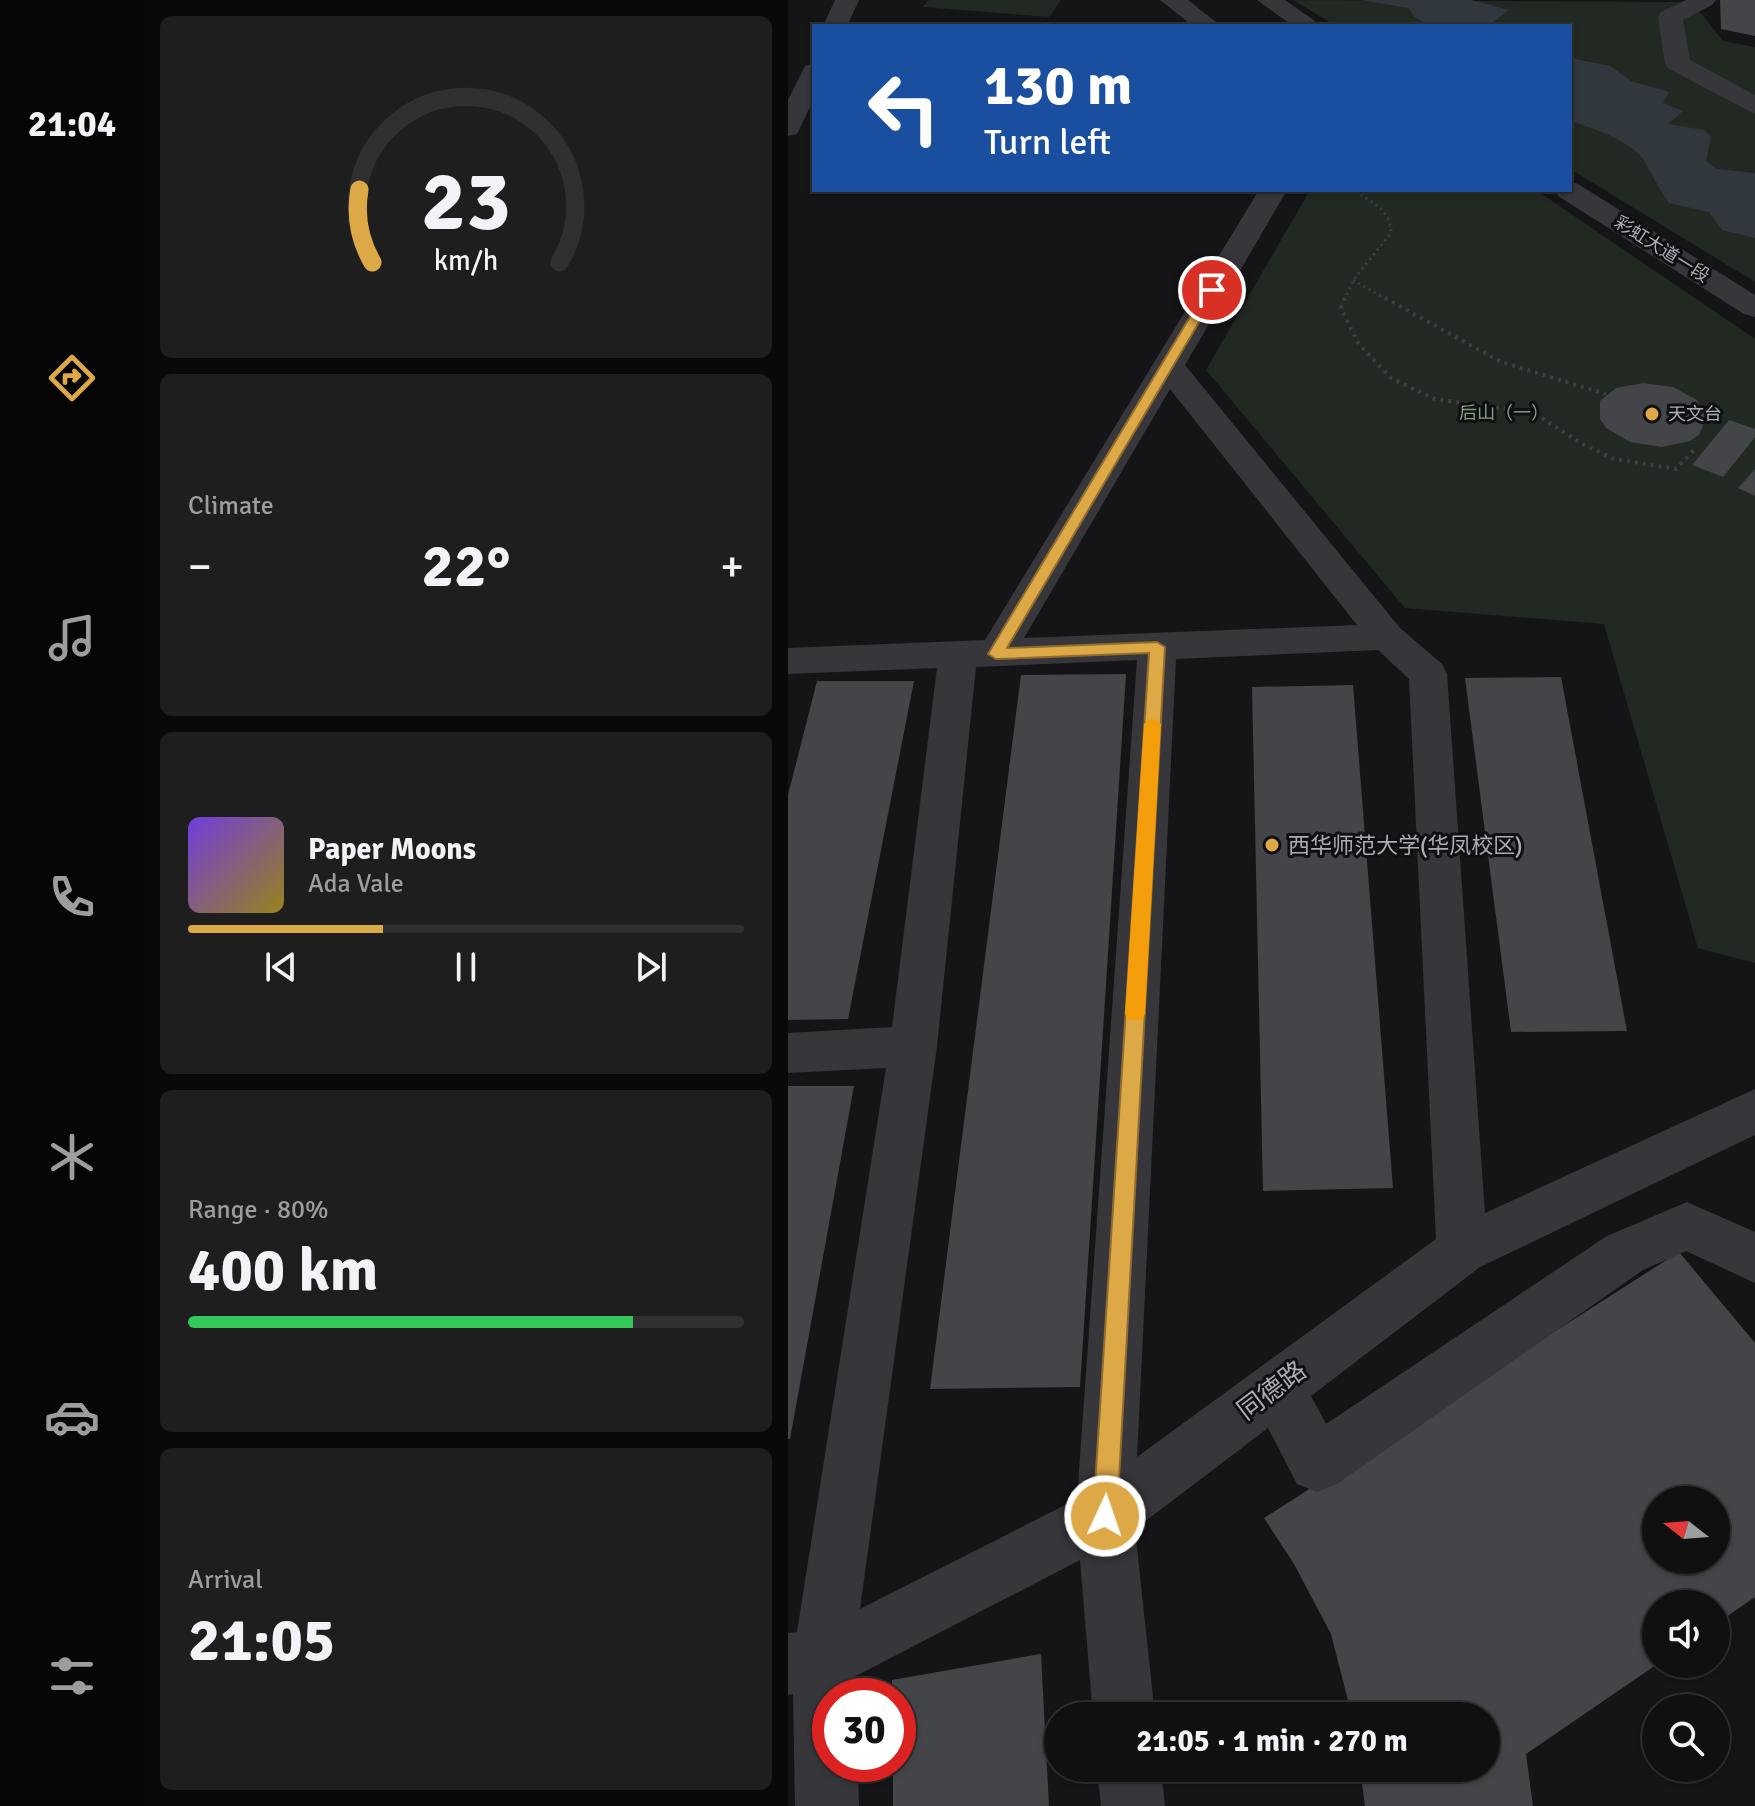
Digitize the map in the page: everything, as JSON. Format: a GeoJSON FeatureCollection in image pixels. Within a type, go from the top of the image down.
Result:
{"type":"FeatureCollection","features":[{"type":"Feature","properties":{"kind":"street"},"geometry":{"type":"LineString","coordinates":[[836,24],[847,0]]}},
{"type":"Feature","properties":{"kind":"street"},"geometry":{"type":"LineString","coordinates":[[1172,0],[1206,24]]}},
{"type":"Feature","properties":{"kind":"street"},"geometry":{"type":"LineString","coordinates":[[1269,0],[1307,24]]}},
{"type":"Feature","properties":{"kind":"street"},"geometry":{"type":"LineString","coordinates":[[1704,0],[1670,17],[1678,64],[1755,106]]}},
{"type":"Feature","properties":{"kind":"street"},"geometry":{"type":"LineString","coordinates":[[788,128],[812,75]]}},
{"type":"Feature","properties":{"kind":"street"},"geometry":{"type":"LineString","coordinates":[[827,1806],[806,1662],[913,1046],[977,654],[1167,364],[1272,192]]}},
{"type":"Feature","properties":{"kind":"street","name":"彩虹大道一段"},"geometry":{"type":"LineString","coordinates":[[1571,192],[1755,308]]}},
{"type":"Feature","properties":{"kind":"street"},"geometry":{"type":"LineString","coordinates":[[1167,364],[1387,637],[1428,674],[1462,1250]]}},
{"type":"Feature","properties":{"kind":"street"},"geometry":{"type":"LineString","coordinates":[[788,661],[1387,637]]}},
{"type":"Feature","properties":{"kind":"street"},"geometry":{"type":"LineString","coordinates":[[1123,1702],[1105,1516],[1157,647]]}},
{"type":"Feature","properties":{"kind":"street"},"geometry":{"type":"LineString","coordinates":[[788,1053],[913,1046]]}},
{"type":"Feature","properties":{"kind":"street","name":"同德路"},"geometry":{"type":"LineString","coordinates":[[806,1662],[1105,1516],[1462,1250],[1755,1111]]}},
{"type":"Feature","properties":{"kind":"street"},"geometry":{"type":"LineString","coordinates":[[1276,1388],[1317,1464],[1625,1253],[1687,1226],[1755,1258]]}},
{"type":"Feature","properties":{"kind":"street"},"geometry":{"type":"LineString","coordinates":[[1130,1782],[1133,1806]]}},
{"type":"Feature","properties":{"kind":"path"},"geometry":{"type":"LineString","coordinates":[[1357,192],[1385,209],[1391,223],[1391,237],[1378,256],[1353,280],[1341,308],[1358,343],[1391,378],[1435,399],[1534,413],[1584,445],[1614,459],[1676,469],[1696,448]]}},
{"type":"Feature","properties":{"kind":"path"},"geometry":{"type":"LineString","coordinates":[[1353,280],[1501,362],[1606,394]]}},
{"type":"Feature","properties":{"kind":"green space"},"geometry":{"type":"Polygon","coordinates":[[[928,0],[1061,0],[1049,17],[923,7],[928,0]]]}},
{"type":"Feature","properties":{"kind":"green space"},"geometry":{"type":"Polygon","coordinates":[[[1293,0],[1692,2],[1723,41],[1755,47],[1755,282],[1572,170],[1572,24],[1333,24],[1293,0]]]}},
{"type":"Feature","properties":{"kind":"green space","name":"后山（一）"},"geometry":{"type":"Polygon","coordinates":[[[1309,192],[1539,192],[1755,339],[1755,963],[1698,948],[1604,624],[1405,608],[1206,370],[1309,192]]]}},
{"type":"Feature","properties":{"kind":"shaded area"},"geometry":{"type":"Polygon","coordinates":[[[1361,0],[1471,0],[1509,10],[1491,24],[1426,24],[1414,17],[1409,8],[1361,0]]]}},
{"type":"Feature","properties":{"kind":"shaded area"},"geometry":{"type":"Polygon","coordinates":[[[1572,58],[1610,66],[1631,81],[1669,92],[1663,103],[1683,111],[1668,124],[1704,130],[1711,137],[1706,161],[1717,169],[1755,173],[1755,238],[1722,230],[1709,212],[1669,203],[1637,153],[1572,122],[1572,58]]]}},
{"type":"Feature","properties":{"kind":"building"},"geometry":{"type":"Polygon","coordinates":[[[1720,0],[1755,0],[1755,36],[1721,29],[1720,0]]]}},
{"type":"Feature","properties":{"kind":"building","name":"天文台"},"geometry":{"type":"Polygon","coordinates":[[[1643,383],[1673,387],[1697,400],[1706,418],[1699,435],[1690,441],[1662,447],[1630,442],[1606,428],[1600,419],[1600,401],[1616,388],[1643,383]]]}},
{"type":"Feature","properties":{"kind":"building"},"geometry":{"type":"Polygon","coordinates":[[[1729,420],[1755,429],[1755,437],[1723,477],[1692,465],[1729,420]]]}},
{"type":"Feature","properties":{"kind":"building"},"geometry":{"type":"Polygon","coordinates":[[[1755,469],[1755,496],[1738,488],[1755,469]]]}},
{"type":"Feature","properties":{"kind":"building"},"geometry":{"type":"Polygon","coordinates":[[[1126,674],[1080,1387],[930,1389],[1021,675],[1126,674]]]}},
{"type":"Feature","properties":{"kind":"building"},"geometry":{"type":"Polygon","coordinates":[[[1561,677],[1627,1031],[1511,1032],[1465,678],[1561,677]]]}},
{"type":"Feature","properties":{"kind":"building"},"geometry":{"type":"Polygon","coordinates":[[[817,681],[914,681],[848,1019],[788,1020],[788,795],[817,681]]]}},
{"type":"Feature","properties":{"kind":"building"},"geometry":{"type":"Polygon","coordinates":[[[1353,685],[1393,1188],[1263,1191],[1252,687],[1353,685]]]}},
{"type":"Feature","properties":{"kind":"building"},"geometry":{"type":"Polygon","coordinates":[[[788,1086],[854,1086],[790,1439],[788,1439],[788,1086]]]}},
{"type":"Feature","properties":{"kind":"building"},"geometry":{"type":"Polygon","coordinates":[[[1679,1252],[1755,1343],[1755,1597],[1730,1614],[1730,1590],[1642,1590],[1642,1675],[1526,1754],[1533,1806],[1365,1806],[1362,1782],[1500,1782],[1500,1702],[1348,1702],[1331,1634],[1294,1564],[1264,1518],[1679,1252]]]}},
{"type":"Feature","properties":{"kind":"building"},"geometry":{"type":"Polygon","coordinates":[[[1041,1654],[1044,1782],[1048,1782],[1049,1806],[893,1806],[893,1782],[916,1782],[916,1678],[903,1678],[1041,1654]]]}},
{"type":"Feature","properties":{"kind":"slow traffic"},"geometry":{"type":"LineString","coordinates":[[1135,1014],[1152,724]]}},
{"type":"Feature","properties":{"kind":"place","name":"天文台"},"geometry":{"type":"Point","coordinates":[1652,414]}},
{"type":"Feature","properties":{"kind":"place","name":"西华师范大学(华凤校区)"},"geometry":{"type":"Point","coordinates":[1272,845]}},
{"type":"Feature","properties":{"kind":"route"},"geometry":{"type":"LineString","coordinates":[[1105,1516],[1157,647],[996,654],[1212,290]]}}]}
